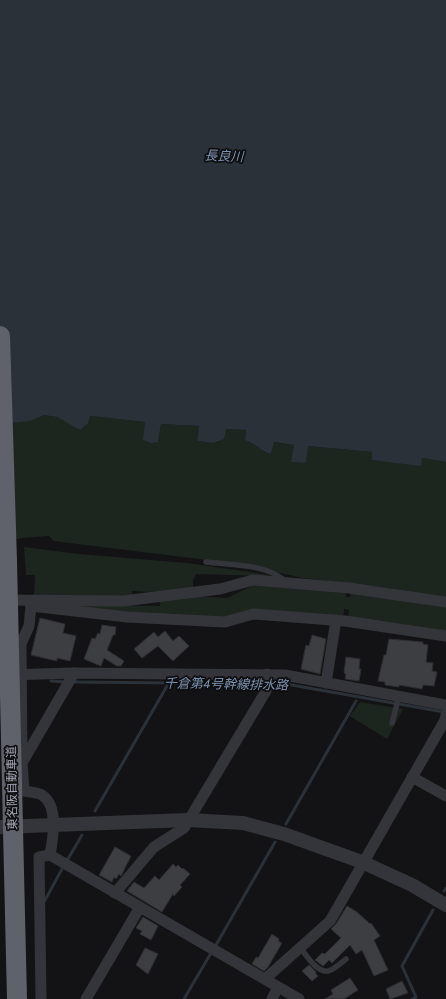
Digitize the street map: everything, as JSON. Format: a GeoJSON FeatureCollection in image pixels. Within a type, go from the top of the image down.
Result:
{"type":"FeatureCollection","features":[{"type":"Feature","properties":{"kind":"highway","name":"東名阪自動車道"},"geometry":{"type":"LineString","coordinates":[[0,336],[17,999]]}},
{"type":"Feature","properties":{"kind":"street"},"geometry":{"type":"LineString","coordinates":[[32,603],[123,601],[220,589],[253,580],[349,588],[446,602]]}},
{"type":"Feature","properties":{"kind":"street"},"geometry":{"type":"LineString","coordinates":[[0,600],[32,603],[127,617],[226,622],[253,614],[336,620],[446,636]]}},
{"type":"Feature","properties":{"kind":"street"},"geometry":{"type":"LineString","coordinates":[[24,791],[22,763],[21,644],[29,626],[32,603]]}},
{"type":"Feature","properties":{"kind":"street"},"geometry":{"type":"LineString","coordinates":[[326,683],[336,620]]}},
{"type":"Feature","properties":{"kind":"street"},"geometry":{"type":"LineString","coordinates":[[0,676],[71,679],[267,680],[284,675],[446,706]]}},
{"type":"Feature","properties":{"kind":"street"},"geometry":{"type":"LineString","coordinates":[[22,763],[71,679]]}},
{"type":"Feature","properties":{"kind":"street"},"geometry":{"type":"LineString","coordinates":[[115,893],[154,847],[184,828],[266,691],[267,680]]}},
{"type":"Feature","properties":{"kind":"street"},"geometry":{"type":"LineString","coordinates":[[265,980],[330,921],[362,862],[446,716]]}},
{"type":"Feature","properties":{"kind":"street"},"geometry":{"type":"LineString","coordinates":[[412,777],[446,796]]}},
{"type":"Feature","properties":{"kind":"street"},"geometry":{"type":"LineString","coordinates":[[0,804],[24,791],[42,795],[50,804],[53,825],[50,855]]}},
{"type":"Feature","properties":{"kind":"street"},"geometry":{"type":"LineString","coordinates":[[0,827],[188,820],[243,823],[264,828],[362,862],[412,885],[446,905]]}},
{"type":"Feature","properties":{"kind":"street"},"geometry":{"type":"LineString","coordinates":[[41,999],[39,857],[50,855],[299,999]]}},
{"type":"Feature","properties":{"kind":"street"},"geometry":{"type":"LineString","coordinates":[[86,999],[140,907]]}},
{"type":"Feature","properties":{"kind":"street"},"geometry":{"type":"LineString","coordinates":[[272,999],[278,987]]}},
{"type":"Feature","properties":{"kind":"lane"},"geometry":{"type":"LineString","coordinates":[[206,562],[253,568],[277,574],[287,583]]}},
{"type":"Feature","properties":{"kind":"lane"},"geometry":{"type":"LineString","coordinates":[[392,723],[398,698]]}},
{"type":"Feature","properties":{"kind":"lane"},"geometry":{"type":"LineString","coordinates":[[300,947],[319,969],[323,971],[329,971],[346,959]]}},
{"type":"Feature","properties":{"kind":"shaded area"},"geometry":{"type":"Polygon","coordinates":[[[44,415],[57,417],[70,424],[89,416],[145,422],[158,442],[161,424],[199,426],[197,441],[214,443],[219,442],[226,429],[246,430],[245,440],[271,454],[273,442],[294,445],[292,462],[306,463],[307,446],[372,452],[372,460],[385,461],[422,458],[446,462],[446,598],[388,588],[303,578],[239,564],[54,541],[49,536],[0,542],[0,424],[34,419],[44,415]]]}},
{"type":"Feature","properties":{"kind":"shaded area"},"geometry":{"type":"Polygon","coordinates":[[[24,547],[79,554],[187,563],[269,575],[196,574],[193,580],[193,588],[152,592],[132,591],[132,596],[34,596],[35,575],[26,575],[24,547]]]}},
{"type":"Feature","properties":{"kind":"shaded area"},"geometry":{"type":"Polygon","coordinates":[[[254,585],[346,593],[346,597],[350,597],[351,593],[446,607],[446,632],[348,618],[349,610],[344,609],[343,618],[225,619],[129,615],[44,604],[160,606],[160,600],[194,596],[227,598],[254,585]]]}},
{"type":"Feature","properties":{"kind":"shaded area"},"geometry":{"type":"Polygon","coordinates":[[[360,702],[403,709],[387,739],[350,716],[360,702]]]}},
{"type":"Feature","properties":{"kind":"water","name":"長良川"},"geometry":{"type":"Polygon","coordinates":[[[0,0],[446,0],[446,462],[422,458],[421,466],[372,460],[372,452],[308,446],[306,463],[291,462],[294,445],[274,442],[271,454],[245,440],[246,430],[226,429],[224,439],[214,443],[197,441],[199,426],[161,424],[158,442],[151,443],[143,440],[145,422],[90,416],[88,423],[80,430],[57,417],[44,415],[30,421],[0,424],[0,0]]]}},
{"type":"Feature","properties":{"kind":"building"},"geometry":{"type":"Polygon","coordinates":[[[40,618],[65,624],[63,633],[76,636],[70,661],[57,658],[57,661],[31,655],[40,618]]]}},
{"type":"Feature","properties":{"kind":"building"},"geometry":{"type":"Polygon","coordinates":[[[102,625],[116,627],[115,635],[113,635],[107,650],[124,661],[121,666],[117,666],[104,658],[101,666],[84,659],[92,638],[95,639],[98,633],[100,634],[102,625]]]}},
{"type":"Feature","properties":{"kind":"building"},"geometry":{"type":"Polygon","coordinates":[[[165,631],[173,641],[179,636],[189,646],[173,661],[158,646],[142,658],[134,649],[154,632],[158,637],[165,631]]]}},
{"type":"Feature","properties":{"kind":"building"},"geometry":{"type":"Polygon","coordinates":[[[312,635],[326,639],[320,674],[301,669],[306,645],[309,646],[312,635]]]}},
{"type":"Feature","properties":{"kind":"building"},"geometry":{"type":"Polygon","coordinates":[[[389,639],[423,642],[423,644],[428,645],[426,662],[433,663],[432,671],[437,672],[434,686],[423,685],[422,689],[399,685],[399,687],[385,685],[385,682],[378,681],[389,639]]]}},
{"type":"Feature","properties":{"kind":"building"},"geometry":{"type":"Polygon","coordinates":[[[346,657],[360,659],[359,669],[361,669],[359,681],[345,679],[346,674],[344,673],[346,657]]]}},
{"type":"Feature","properties":{"kind":"building"},"geometry":{"type":"Polygon","coordinates":[[[115,847],[131,856],[121,876],[119,874],[116,879],[114,877],[112,882],[99,875],[115,847]]]}},
{"type":"Feature","properties":{"kind":"building"},"geometry":{"type":"Polygon","coordinates":[[[173,864],[176,867],[178,865],[190,874],[180,885],[182,887],[174,896],[173,894],[162,912],[127,891],[134,882],[144,888],[155,876],[159,880],[173,864]]]}},
{"type":"Feature","properties":{"kind":"building"},"geometry":{"type":"Polygon","coordinates":[[[347,906],[357,912],[370,924],[371,923],[380,936],[374,940],[388,970],[374,976],[362,950],[356,954],[350,945],[332,963],[329,960],[323,966],[315,960],[322,953],[325,954],[341,938],[331,929],[336,924],[347,906]]]}},
{"type":"Feature","properties":{"kind":"building"},"geometry":{"type":"Polygon","coordinates":[[[143,917],[158,926],[151,940],[140,934],[142,931],[136,928],[143,917]]]}},
{"type":"Feature","properties":{"kind":"building"},"geometry":{"type":"Polygon","coordinates":[[[272,934],[282,943],[268,967],[264,971],[252,964],[256,957],[258,958],[272,934]]]}},
{"type":"Feature","properties":{"kind":"building"},"geometry":{"type":"Polygon","coordinates":[[[145,948],[158,954],[148,974],[136,965],[145,948]]]}},
{"type":"Feature","properties":{"kind":"building"},"geometry":{"type":"Polygon","coordinates":[[[309,965],[318,976],[312,981],[302,971],[309,965]]]}},
{"type":"Feature","properties":{"kind":"building"},"geometry":{"type":"Polygon","coordinates":[[[350,978],[358,990],[344,999],[325,999],[333,994],[331,990],[350,978]]]}},
{"type":"Feature","properties":{"kind":"building"},"geometry":{"type":"Polygon","coordinates":[[[402,981],[408,993],[390,999],[386,989],[402,981]]]}},
{"type":"Feature","properties":{"kind":"waterway","name":"千倉第4号幹線排水路"},"geometry":{"type":"LineString","coordinates":[[51,681],[67,682]]}},
{"type":"Feature","properties":{"kind":"waterway","name":"千倉第4号幹線排水路"},"geometry":{"type":"LineString","coordinates":[[72,682],[286,684],[444,712]]}},
{"type":"Feature","properties":{"kind":"waterway"},"geometry":{"type":"LineString","coordinates":[[95,811],[167,686]]}},
{"type":"Feature","properties":{"kind":"waterway"},"geometry":{"type":"LineString","coordinates":[[286,824],[356,701]]}},
{"type":"Feature","properties":{"kind":"waterway"},"geometry":{"type":"LineString","coordinates":[[68,859],[82,835]]}},
{"type":"Feature","properties":{"kind":"waterway"},"geometry":{"type":"LineString","coordinates":[[216,945],[275,842]]}},
{"type":"Feature","properties":{"kind":"waterway"},"geometry":{"type":"LineString","coordinates":[[44,902],[62,869]]}},
{"type":"Feature","properties":{"kind":"waterway"},"geometry":{"type":"LineString","coordinates":[[412,999],[416,997],[402,966],[433,910]]}},
{"type":"Feature","properties":{"kind":"waterway"},"geometry":{"type":"LineString","coordinates":[[184,999],[211,953]]}}]}
